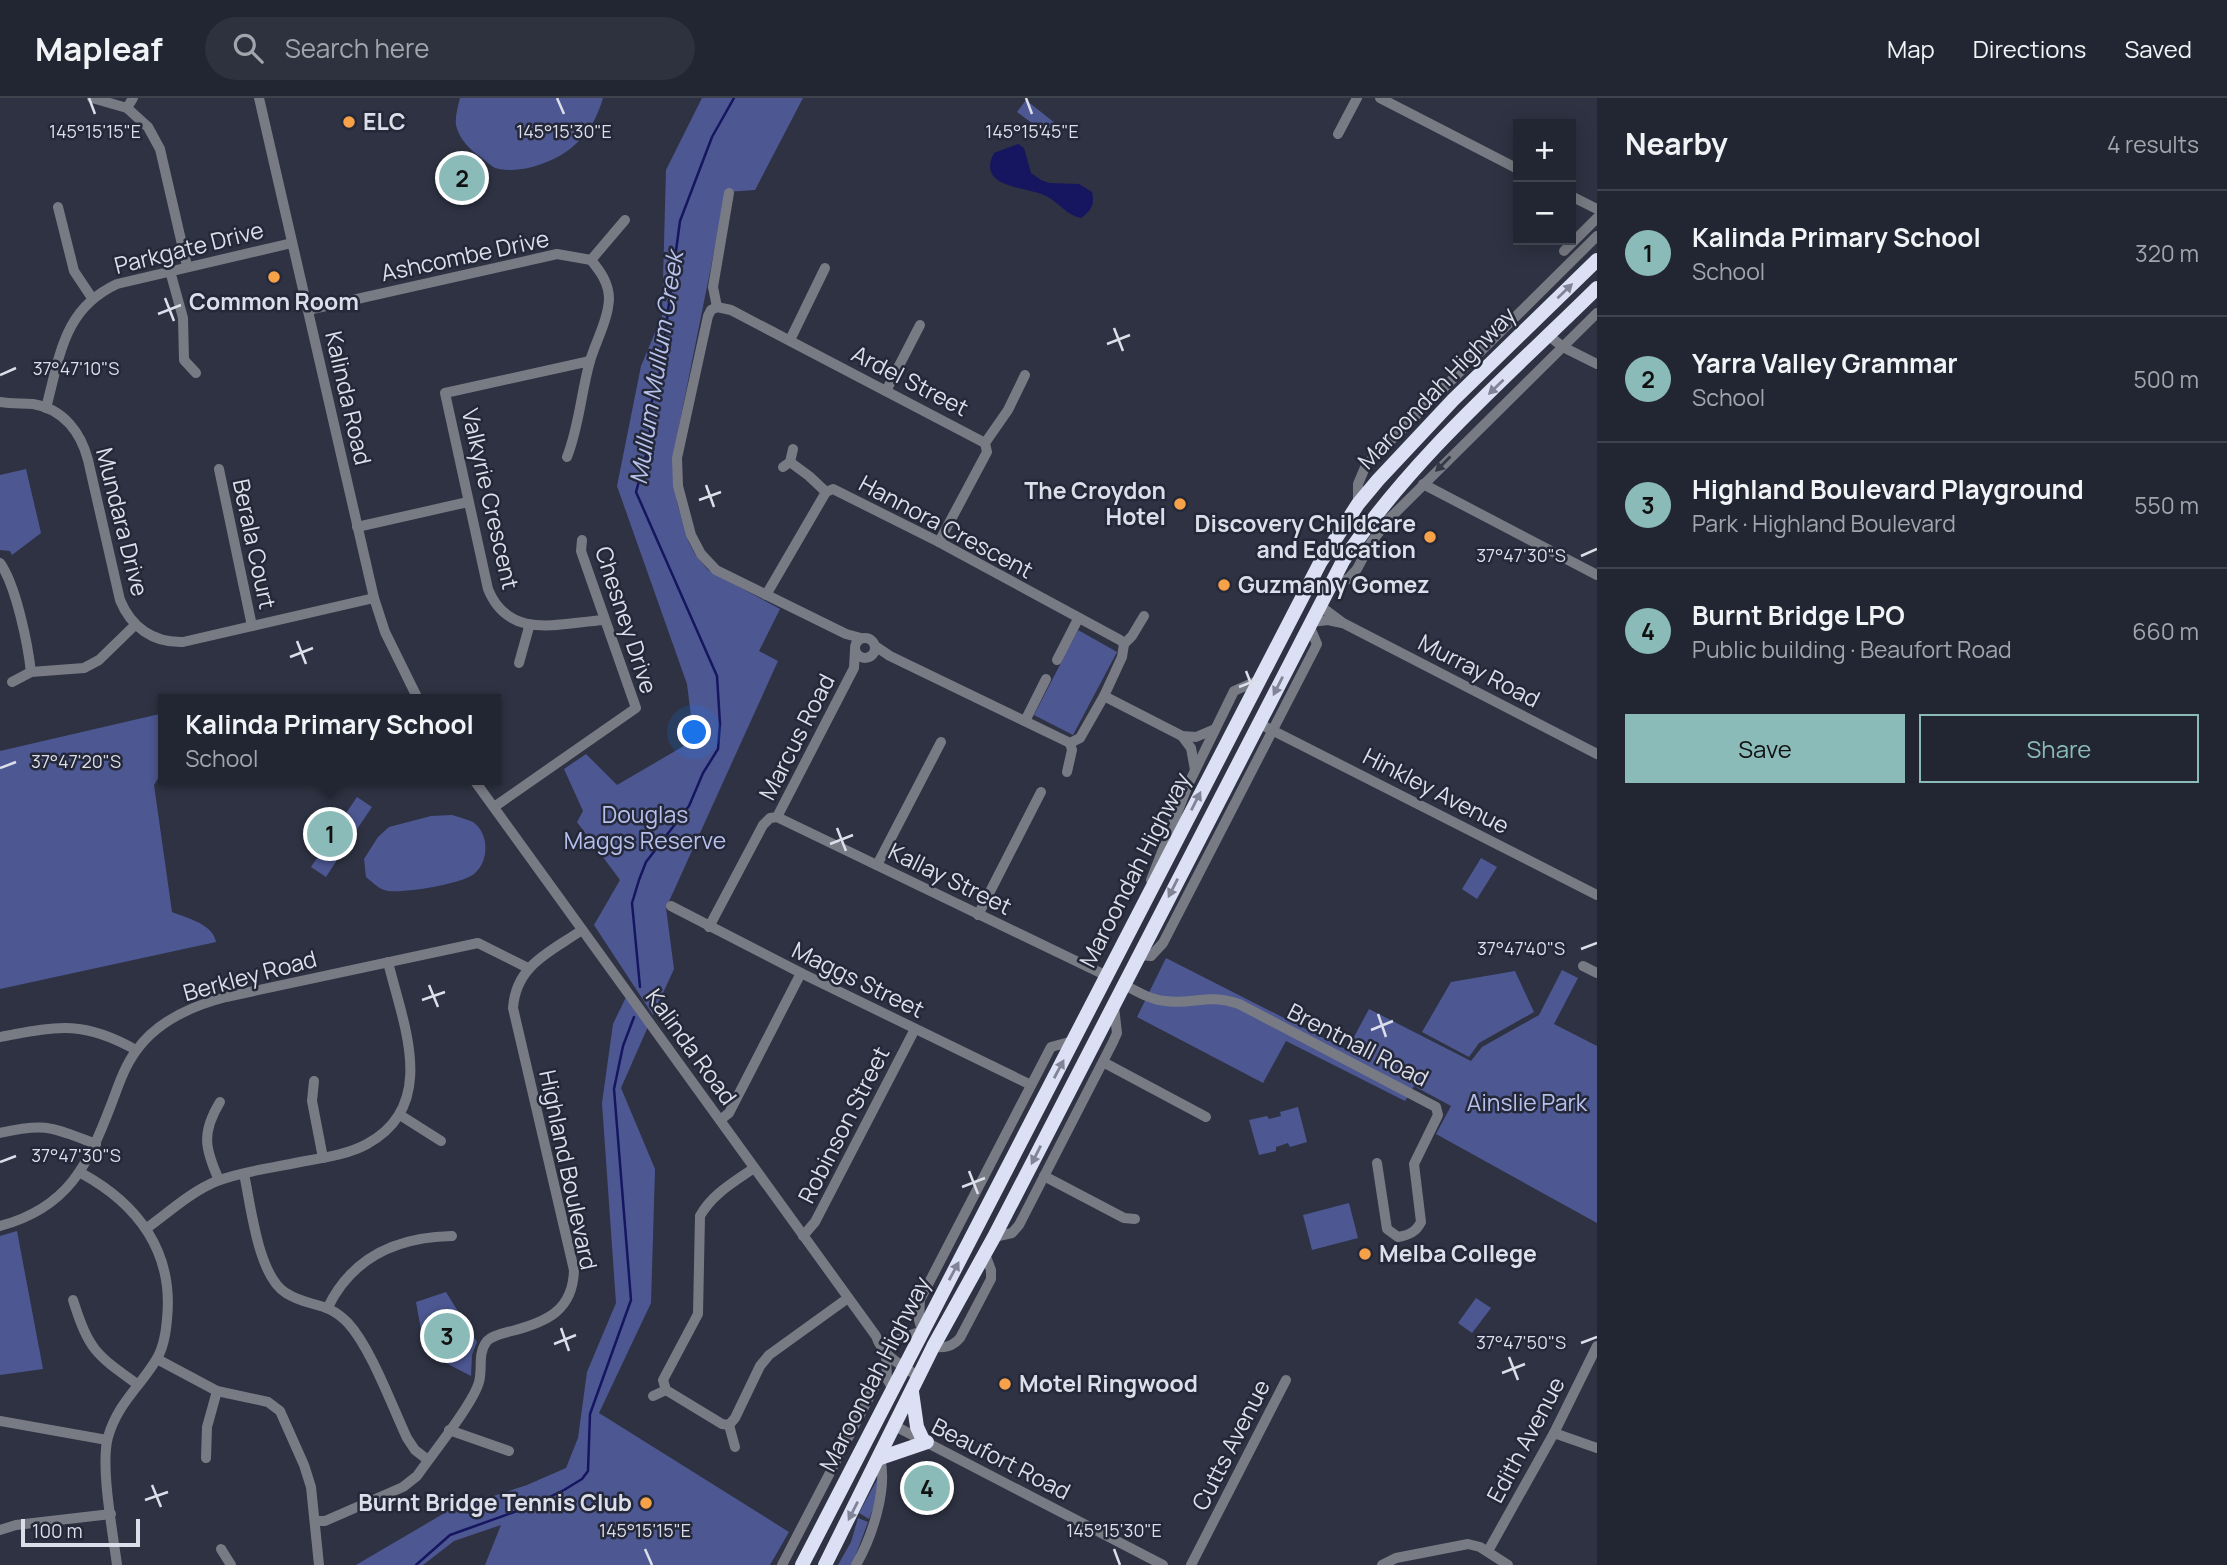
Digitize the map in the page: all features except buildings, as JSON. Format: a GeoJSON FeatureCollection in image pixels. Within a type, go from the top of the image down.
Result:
{"type":"FeatureCollection","features":[{"type":"Feature","properties":{"kind":"highway","name":"Maroondah Highway"},"geometry":{"type":"LineString","coordinates":[[802,1565],[1320,564],[1358,504],[1453,400],[1597,260]]}},
{"type":"Feature","properties":{"kind":"highway","name":"Maroondah Highway"},"geometry":{"type":"LineString","coordinates":[[825,1565],[933,1347],[994,1237],[1329,586],[1364,530],[1398,486],[1431,450],[1597,288]]}},
{"type":"Feature","properties":{"kind":"highway"},"geometry":{"type":"LineString","coordinates":[[1503,353],[1517,367]]}},
{"type":"Feature","properties":{"kind":"highway"},"geometry":{"type":"LineString","coordinates":[[1300,602],[1319,605]]}},
{"type":"Feature","properties":{"kind":"highway"},"geometry":{"type":"LineString","coordinates":[[1105,975],[1123,984]]}},
{"type":"Feature","properties":{"kind":"highway"},"geometry":{"type":"LineString","coordinates":[[880,1458],[925,1441],[917,1427],[912,1392]]}},
{"type":"Feature","properties":{"kind":"highway"},"geometry":{"type":"LineString","coordinates":[[878,1418],[895,1426]]}},
{"type":"Feature","properties":{"kind":"street"},"geometry":{"type":"LineString","coordinates":[[92,98],[127,108],[148,127],[160,149],[187,266]]}},
{"type":"Feature","properties":{"kind":"street"},"geometry":{"type":"LineString","coordinates":[[127,108],[133,98]]}},
{"type":"Feature","properties":{"kind":"street","name":"Kalinda Road"},"geometry":{"type":"LineString","coordinates":[[259,98],[374,598],[385,632],[415,694]]}},
{"type":"Feature","properties":{"kind":"street"},"geometry":{"type":"LineString","coordinates":[[1338,134],[1357,98]]}},
{"type":"Feature","properties":{"kind":"street"},"geometry":{"type":"LineString","coordinates":[[1380,98],[1513,166]]}},
{"type":"Feature","properties":{"kind":"street"},"geometry":{"type":"LineString","coordinates":[[729,194],[713,287],[717,307],[711,310],[705,330],[677,458],[678,486],[691,535],[701,554],[716,570],[846,635],[869,638],[875,646],[890,656],[1070,743],[1072,750],[1067,772]]}},
{"type":"Feature","properties":{"kind":"street"},"geometry":{"type":"LineString","coordinates":[[1576,198],[1597,209]]}},
{"type":"Feature","properties":{"kind":"street"},"geometry":{"type":"LineString","coordinates":[[58,207],[74,271],[92,298]]}},
{"type":"Feature","properties":{"kind":"street"},"geometry":{"type":"LineString","coordinates":[[1564,251],[1597,218]]}},
{"type":"Feature","properties":{"kind":"street"},"geometry":{"type":"LineString","coordinates":[[567,457],[573,442],[590,361],[607,314],[609,298],[607,284],[591,260],[625,220]]}},
{"type":"Feature","properties":{"kind":"street"},"geometry":{"type":"LineString","coordinates":[[1358,504],[1358,484],[1366,465],[1597,236]]}},
{"type":"Feature","properties":{"kind":"street","name":"Parkgate Drive"},"geometry":{"type":"LineString","coordinates":[[46,408],[67,331],[78,313],[92,298],[117,284],[292,243]]}},
{"type":"Feature","properties":{"kind":"street","name":"Ashcombe Drive"},"geometry":{"type":"LineString","coordinates":[[308,310],[557,254],[591,260]]}},
{"type":"Feature","properties":{"kind":"street"},"geometry":{"type":"LineString","coordinates":[[790,340],[825,268]]}},
{"type":"Feature","properties":{"kind":"street"},"geometry":{"type":"LineString","coordinates":[[170,271],[183,318],[184,360],[196,373]]}},
{"type":"Feature","properties":{"kind":"street"},"geometry":{"type":"LineString","coordinates":[[1517,314],[1540,315],[1544,289]]}},
{"type":"Feature","properties":{"kind":"street","name":"Ardel Street"},"geometry":{"type":"LineString","coordinates":[[717,307],[731,310],[985,443],[987,452],[939,542]]}},
{"type":"Feature","properties":{"kind":"street"},"geometry":{"type":"LineString","coordinates":[[1329,586],[1348,579],[1388,520],[1597,313]]}},
{"type":"Feature","properties":{"kind":"street"},"geometry":{"type":"LineString","coordinates":[[886,391],[920,325]]}},
{"type":"Feature","properties":{"kind":"street"},"geometry":{"type":"LineString","coordinates":[[1548,335],[1563,347],[1597,364]]}},
{"type":"Feature","properties":{"kind":"street","name":"Valkyrie Crescent"},"geometry":{"type":"LineString","coordinates":[[530,627],[504,614],[492,600],[445,393],[590,361]]}},
{"type":"Feature","properties":{"kind":"street"},"geometry":{"type":"LineString","coordinates":[[985,443],[1008,410],[1025,375]]}},
{"type":"Feature","properties":{"kind":"street","name":"Mundara Drive"},"geometry":{"type":"LineString","coordinates":[[0,402],[33,404],[46,408],[67,421],[83,443],[125,612],[135,625],[157,638],[172,642],[194,640],[374,598]]}},
{"type":"Feature","properties":{"kind":"street"},"geometry":{"type":"LineString","coordinates":[[793,449],[786,465],[809,476],[825,492]]}},
{"type":"Feature","properties":{"kind":"street","name":"Berala Court"},"geometry":{"type":"LineString","coordinates":[[219,469],[252,626]]}},
{"type":"Feature","properties":{"kind":"street"},"geometry":{"type":"LineString","coordinates":[[1423,484],[1597,575]]}},
{"type":"Feature","properties":{"kind":"street","name":"Hannora Crescent"},"geometry":{"type":"LineString","coordinates":[[766,595],[825,492],[833,489],[939,542],[1124,644]]}},
{"type":"Feature","properties":{"kind":"street"},"geometry":{"type":"LineString","coordinates":[[357,527],[468,502]]}},
{"type":"Feature","properties":{"kind":"street","name":"Chesney Drive"},"geometry":{"type":"LineString","coordinates":[[494,807],[636,708],[581,551],[582,540]]}},
{"type":"Feature","properties":{"kind":"street"},"geometry":{"type":"LineString","coordinates":[[0,563],[8,575],[29,657],[30,672]]}},
{"type":"Feature","properties":{"kind":"street","name":"Murray Road"},"geometry":{"type":"LineString","coordinates":[[1319,605],[1343,623],[1597,754]]}},
{"type":"Feature","properties":{"kind":"street"},"geometry":{"type":"LineString","coordinates":[[1070,743],[1080,738],[1104,696],[1122,657],[1124,644],[1144,616]]}},
{"type":"Feature","properties":{"kind":"street"},"geometry":{"type":"LineString","coordinates":[[1057,660],[1078,619]]}},
{"type":"Feature","properties":{"kind":"street"},"geometry":{"type":"LineString","coordinates":[[519,663],[530,627],[604,620]]}},
{"type":"Feature","properties":{"kind":"street","name":"Murray Road"},"geometry":{"type":"LineString","coordinates":[[1310,624],[1328,620],[1343,623]]}},
{"type":"Feature","properties":{"kind":"street"},"geometry":{"type":"LineString","coordinates":[[1139,955],[1151,956],[1163,943],[1317,644],[1310,624]]}},
{"type":"Feature","properties":{"kind":"street"},"geometry":{"type":"LineString","coordinates":[[12,682],[30,672],[84,668],[99,660],[135,625]]}},
{"type":"Feature","properties":{"kind":"street"},"geometry":{"type":"LineString","coordinates":[[846,635],[861,657],[890,656]]}},
{"type":"Feature","properties":{"kind":"street"},"geometry":{"type":"LineString","coordinates":[[855,649],[856,642],[861,638]]}},
{"type":"Feature","properties":{"kind":"street"},"geometry":{"type":"LineString","coordinates":[[869,657],[874,653],[875,646]]}},
{"type":"Feature","properties":{"kind":"street","name":"Marcus Road"},"geometry":{"type":"LineString","coordinates":[[709,927],[763,825],[770,818],[777,817],[854,668],[855,649]]}},
{"type":"Feature","properties":{"kind":"street","name":"Marcus Road"},"geometry":{"type":"LineString","coordinates":[[854,668],[869,657]]}},
{"type":"Feature","properties":{"kind":"street"},"geometry":{"type":"LineString","coordinates":[[1025,721],[1046,678]]}},
{"type":"Feature","properties":{"kind":"street"},"geometry":{"type":"LineString","coordinates":[[1145,900],[1155,866],[1195,770],[1234,691],[1259,680]]}},
{"type":"Feature","properties":{"kind":"street"},"geometry":{"type":"LineString","coordinates":[[1104,696],[1182,736],[1196,737],[1215,729]]}},
{"type":"Feature","properties":{"kind":"street","name":"Hinkley Avenue"},"geometry":{"type":"LineString","coordinates":[[1258,723],[1597,895]]}},
{"type":"Feature","properties":{"kind":"street"},"geometry":{"type":"LineString","coordinates":[[1182,736],[1191,748],[1195,770]]}},
{"type":"Feature","properties":{"kind":"street"},"geometry":{"type":"LineString","coordinates":[[877,865],[941,742]]}},
{"type":"Feature","properties":{"kind":"street","name":"Kalinda Road"},"geometry":{"type":"LineString","coordinates":[[478,785],[876,1336],[880,1348],[887,1355],[921,1373]]}},
{"type":"Feature","properties":{"kind":"street"},"geometry":{"type":"LineString","coordinates":[[978,915],[1041,792]]}},
{"type":"Feature","properties":{"kind":"street","name":"Kallay Street"},"geometry":{"type":"LineString","coordinates":[[777,817],[1105,975]]}},
{"type":"Feature","properties":{"kind":"street","name":"Maggs Street"},"geometry":{"type":"LineString","coordinates":[[671,905],[709,927],[1031,1085]]}},
{"type":"Feature","properties":{"kind":"street","name":"Highland Boulevard"},"geometry":{"type":"LineString","coordinates":[[315,1521],[325,1521],[403,1487],[417,1476],[478,1385],[481,1351],[488,1341],[497,1335],[540,1323],[560,1309],[567,1300],[574,1270],[513,1008],[519,979],[528,968],[582,929]]}},
{"type":"Feature","properties":{"kind":"street","name":"Berkley Road"},"geometry":{"type":"LineString","coordinates":[[0,1226],[44,1206],[61,1194],[81,1172],[96,1144],[123,1074],[136,1050],[163,1024],[182,1011],[201,1003],[478,943],[528,968]]}},
{"type":"Feature","properties":{"kind":"street"},"geometry":{"type":"LineString","coordinates":[[147,1228],[197,1192],[219,1180],[323,1158],[367,1144],[400,1115],[409,1090],[412,1062],[388,962]]}},
{"type":"Feature","properties":{"kind":"street"},"geometry":{"type":"LineString","coordinates":[[1583,966],[1597,973]]}},
{"type":"Feature","properties":{"kind":"street"},"geometry":{"type":"LineString","coordinates":[[720,1120],[729,1112],[801,973]]}},
{"type":"Feature","properties":{"kind":"street","name":"Brentnall Road"},"geometry":{"type":"LineString","coordinates":[[1123,984],[1162,1001],[1212,998],[1239,1004],[1436,1107],[1438,1115],[1414,1164],[1421,1222],[1408,1236],[1398,1237],[1391,1234],[1387,1228],[1377,1163]]}},
{"type":"Feature","properties":{"kind":"street"},"geometry":{"type":"LineString","coordinates":[[994,1237],[1012,1233],[1017,1228],[1103,1062],[1117,1033],[1114,1003]]}},
{"type":"Feature","properties":{"kind":"street"},"geometry":{"type":"LineString","coordinates":[[0,1037],[59,1027],[90,1029],[111,1035],[136,1050]]}},
{"type":"Feature","properties":{"kind":"street","name":"Robinson Street"},"geometry":{"type":"LineString","coordinates":[[803,1236],[815,1223],[915,1029]]}},
{"type":"Feature","properties":{"kind":"street"},"geometry":{"type":"LineString","coordinates":[[888,1343],[922,1331],[919,1320],[920,1300],[1031,1085],[1051,1048],[1073,1041]]}},
{"type":"Feature","properties":{"kind":"street"},"geometry":{"type":"LineString","coordinates":[[1103,1062],[1206,1117]]}},
{"type":"Feature","properties":{"kind":"street"},"geometry":{"type":"LineString","coordinates":[[314,1081],[312,1101],[323,1158]]}},
{"type":"Feature","properties":{"kind":"street"},"geometry":{"type":"LineString","coordinates":[[219,1180],[208,1155],[206,1134],[220,1102]]}},
{"type":"Feature","properties":{"kind":"street"},"geometry":{"type":"LineString","coordinates":[[400,1115],[441,1141]]}},
{"type":"Feature","properties":{"kind":"street"},"geometry":{"type":"LineString","coordinates":[[0,1133],[23,1127],[46,1126],[69,1132],[96,1144]]}},
{"type":"Feature","properties":{"kind":"street"},"geometry":{"type":"LineString","coordinates":[[729,1425],[722,1424],[666,1390],[663,1380],[698,1314],[701,1216],[705,1207],[719,1192],[754,1168]]}},
{"type":"Feature","properties":{"kind":"street"},"geometry":{"type":"LineString","coordinates":[[81,1172],[127,1205],[147,1228],[160,1255],[169,1304],[166,1332],[157,1359],[119,1411],[107,1440],[106,1470],[117,1565]]}},
{"type":"Feature","properties":{"kind":"street"},"geometry":{"type":"LineString","coordinates":[[244,1174],[264,1265],[272,1280],[285,1293],[299,1300],[328,1307],[348,1323],[361,1340],[407,1438],[415,1450],[428,1460]]}},
{"type":"Feature","properties":{"kind":"street"},"geometry":{"type":"LineString","coordinates":[[1044,1176],[1124,1218],[1135,1219]]}},
{"type":"Feature","properties":{"kind":"street"},"geometry":{"type":"LineString","coordinates":[[328,1307],[334,1294],[351,1272],[376,1253],[414,1239],[452,1236]]}},
{"type":"Feature","properties":{"kind":"street"},"geometry":{"type":"LineString","coordinates":[[729,1425],[760,1366],[769,1355],[848,1298]]}},
{"type":"Feature","properties":{"kind":"street"},"geometry":{"type":"LineString","coordinates":[[73,1300],[84,1332],[95,1352],[137,1384]]}},
{"type":"Feature","properties":{"kind":"street","name":"Kalinda Road"},"geometry":{"type":"LineString","coordinates":[[876,1336],[888,1343],[906,1363]]}},
{"type":"Feature","properties":{"kind":"street","name":"Edith Avenue"},"geometry":{"type":"LineString","coordinates":[[1488,1551],[1554,1433],[1597,1346]]}},
{"type":"Feature","properties":{"kind":"street"},"geometry":{"type":"LineString","coordinates":[[887,1355],[887,1379],[892,1390]]}},
{"type":"Feature","properties":{"kind":"street"},"geometry":{"type":"LineString","coordinates":[[157,1359],[217,1391],[268,1402],[280,1411],[311,1487],[318,1565]]}},
{"type":"Feature","properties":{"kind":"street","name":"Cutts Avenue"},"geometry":{"type":"LineString","coordinates":[[1191,1565],[1286,1380]]}},
{"type":"Feature","properties":{"kind":"street"},"geometry":{"type":"LineString","coordinates":[[782,1565],[874,1388]]}},
{"type":"Feature","properties":{"kind":"street"},"geometry":{"type":"LineString","coordinates":[[653,1396],[666,1390]]}},
{"type":"Feature","properties":{"kind":"street"},"geometry":{"type":"LineString","coordinates":[[206,1458],[206,1427],[217,1391]]}},
{"type":"Feature","properties":{"kind":"street"},"geometry":{"type":"LineString","coordinates":[[0,1421],[107,1440]]}},
{"type":"Feature","properties":{"kind":"street"},"geometry":{"type":"LineString","coordinates":[[729,1425],[735,1447]]}},
{"type":"Feature","properties":{"kind":"street","name":"Beaufort Road"},"geometry":{"type":"LineString","coordinates":[[895,1426],[1163,1565]]}},
{"type":"Feature","properties":{"kind":"street"},"geometry":{"type":"LineString","coordinates":[[449,1430],[509,1451]]}},
{"type":"Feature","properties":{"kind":"street"},"geometry":{"type":"LineString","coordinates":[[1554,1433],[1597,1448]]}},
{"type":"Feature","properties":{"kind":"street"},"geometry":{"type":"LineString","coordinates":[[856,1565],[883,1492],[880,1458]]}},
{"type":"Feature","properties":{"kind":"street"},"geometry":{"type":"LineString","coordinates":[[836,1462],[850,1470]]}},
{"type":"Feature","properties":{"kind":"street"},"geometry":{"type":"LineString","coordinates":[[0,1530],[16,1525],[111,1514]]}},
{"type":"Feature","properties":{"kind":"street"},"geometry":{"type":"LineString","coordinates":[[1382,1565],[1396,1558],[1468,1544],[1488,1551],[1508,1565]]}},
{"type":"Feature","properties":{"kind":"street"},"geometry":{"type":"LineString","coordinates":[[221,1549],[231,1565]]}},
{"type":"Feature","properties":{"kind":"green space"},"geometry":{"type":"Polygon","coordinates":[[[460,98],[603,98],[592,124],[566,152],[542,164],[512,170],[493,167],[462,139],[456,122],[460,98]]]}},
{"type":"Feature","properties":{"kind":"green space","name":"Douglas Maggs Reserve"},"geometry":{"type":"Polygon","coordinates":[[[702,98],[803,98],[755,190],[726,192],[674,451],[673,479],[688,541],[708,570],[780,609],[759,651],[778,661],[666,908],[674,969],[653,1015],[594,925],[620,880],[577,822],[583,811],[564,769],[586,754],[617,785],[694,740],[687,684],[617,486],[641,366],[662,316],[666,170],[702,98]]]}},
{"type":"Feature","properties":{"kind":"green space"},"geometry":{"type":"Polygon","coordinates":[[[1026,100],[1061,128],[1052,138],[1017,112],[1026,100]]]}},
{"type":"Feature","properties":{"kind":"green space"},"geometry":{"type":"Polygon","coordinates":[[[26,469],[41,533],[12,555],[10,551],[0,550],[0,475],[26,469]]]}},
{"type":"Feature","properties":{"kind":"green space"},"geometry":{"type":"Polygon","coordinates":[[[1078,630],[1117,652],[1073,735],[1034,715],[1078,630]]]}},
{"type":"Feature","properties":{"kind":"green space"},"geometry":{"type":"Polygon","coordinates":[[[158,714],[158,779],[154,785],[172,912],[205,926],[216,942],[0,989],[0,751],[158,714]]]}},
{"type":"Feature","properties":{"kind":"green space"},"geometry":{"type":"Polygon","coordinates":[[[357,797],[372,807],[351,838],[336,828],[357,797]]]}},
{"type":"Feature","properties":{"kind":"green space"},"geometry":{"type":"Polygon","coordinates":[[[452,815],[473,822],[479,827],[485,841],[483,862],[474,874],[444,885],[402,891],[384,890],[366,877],[364,859],[378,837],[389,827],[431,816],[452,815]]]}},
{"type":"Feature","properties":{"kind":"green space"},"geometry":{"type":"Polygon","coordinates":[[[331,837],[346,846],[326,877],[311,867],[331,837]]]}},
{"type":"Feature","properties":{"kind":"green space"},"geometry":{"type":"Polygon","coordinates":[[[1481,858],[1497,867],[1477,899],[1462,889],[1481,858]]]}},
{"type":"Feature","properties":{"kind":"green space","name":"Ainslie Park"},"geometry":{"type":"Polygon","coordinates":[[[1166,958],[1347,1050],[1369,1009],[1471,1061],[1482,1047],[1539,1015],[1562,970],[1578,978],[1554,1024],[1597,1046],[1597,1223],[1436,1134],[1451,1106],[1414,1086],[1405,1101],[1286,1041],[1263,1083],[1137,1017],[1166,958]]]}},
{"type":"Feature","properties":{"kind":"green space"},"geometry":{"type":"Polygon","coordinates":[[[1515,971],[1534,1012],[1479,1043],[1469,1057],[1422,1032],[1451,982],[1515,971]]]}},
{"type":"Feature","properties":{"kind":"green space"},"geometry":{"type":"Polygon","coordinates":[[[628,993],[650,1022],[621,1088],[655,1169],[651,1303],[599,1413],[789,1532],[770,1565],[485,1565],[501,1525],[454,1541],[423,1565],[356,1565],[448,1511],[527,1485],[566,1468],[578,1438],[587,1372],[616,1303],[602,1103],[613,1024],[628,993]]]}},
{"type":"Feature","properties":{"kind":"green space"},"geometry":{"type":"Polygon","coordinates":[[[1298,1107],[1307,1142],[1290,1147],[1288,1143],[1276,1147],[1276,1151],[1259,1155],[1249,1120],[1281,1116],[1280,1112],[1298,1107]]]}},
{"type":"Feature","properties":{"kind":"green space"},"geometry":{"type":"Polygon","coordinates":[[[1349,1203],[1358,1238],[1312,1250],[1303,1215],[1349,1203]]]}},
{"type":"Feature","properties":{"kind":"green space"},"geometry":{"type":"Polygon","coordinates":[[[17,1231],[43,1369],[0,1375],[0,1236],[17,1231]]]}},
{"type":"Feature","properties":{"kind":"green space"},"geometry":{"type":"Polygon","coordinates":[[[446,1292],[477,1342],[472,1355],[471,1376],[425,1352],[416,1302],[446,1292]]]}},
{"type":"Feature","properties":{"kind":"green space"},"geometry":{"type":"Polygon","coordinates":[[[1476,1298],[1491,1308],[1472,1333],[1458,1323],[1476,1298]]]}},
{"type":"Feature","properties":{"kind":"green space"},"geometry":{"type":"Polygon","coordinates":[[[878,1478],[880,1490],[869,1519],[859,1513],[878,1478]]]}},
{"type":"Feature","properties":{"kind":"green space"},"geometry":{"type":"Polygon","coordinates":[[[858,1518],[868,1522],[852,1565],[838,1565],[851,1542],[858,1518]]]}},
{"type":"Feature","properties":{"kind":"shaded area"},"geometry":{"type":"Polygon","coordinates":[[[1018,144],[1024,148],[1031,173],[1041,180],[1049,183],[1079,184],[1092,192],[1092,204],[1087,213],[1081,218],[1076,217],[1048,197],[1007,184],[992,174],[990,165],[994,153],[1018,144]]]}},
{"type":"Feature","properties":{"kind":"waterway","name":"Mullum Mullum Creek"},"geometry":{"type":"LineString","coordinates":[[640,987],[632,903],[646,862],[689,806],[703,773],[718,749],[720,724],[717,676],[636,492],[651,437],[647,413],[658,386],[680,221],[712,137],[734,98]]}},
{"type":"Feature","properties":{"kind":"waterway","name":"Mullum Mullum Creek"},"geometry":{"type":"LineString","coordinates":[[416,1565],[450,1535],[531,1506],[582,1479],[588,1471],[590,1414],[631,1300],[614,1089],[623,1046],[634,1017]]}},
{"type":"Feature","properties":{"kind":"place","name":"ELC"},"geometry":{"type":"Point","coordinates":[349,122]}},
{"type":"Feature","properties":{"kind":"place","name":"Yarra Valley Grammar"},"geometry":{"type":"Point","coordinates":[462,178]}},
{"type":"Feature","properties":{"kind":"place","name":"Common Room"},"geometry":{"type":"Point","coordinates":[274,277]}},
{"type":"Feature","properties":{"kind":"place","name":"The Croydon Hotel"},"geometry":{"type":"Point","coordinates":[1180,504]}},
{"type":"Feature","properties":{"kind":"place","name":"Discovery Childcare and Education"},"geometry":{"type":"Point","coordinates":[1430,537]}},
{"type":"Feature","properties":{"kind":"place","name":"Guzman y Gomez"},"geometry":{"type":"Point","coordinates":[1224,585]}},
{"type":"Feature","properties":{"kind":"place","name":"Kalinda Primary School"},"geometry":{"type":"Point","coordinates":[330,834]}},
{"type":"Feature","properties":{"kind":"place","name":"Melba College"},"geometry":{"type":"Point","coordinates":[1365,1254]}},
{"type":"Feature","properties":{"kind":"place","name":"Highland Boulevard Playground"},"geometry":{"type":"Point","coordinates":[447,1336]}},
{"type":"Feature","properties":{"kind":"place","name":"Motel Ringwood"},"geometry":{"type":"Point","coordinates":[1005,1384]}},
{"type":"Feature","properties":{"kind":"place","name":"Burnt Bridge LPO"},"geometry":{"type":"Point","coordinates":[927,1488]}},
{"type":"Feature","properties":{"kind":"place","name":"Burnt Bridge Tennis Club"},"geometry":{"type":"Point","coordinates":[646,1503]}}]}
